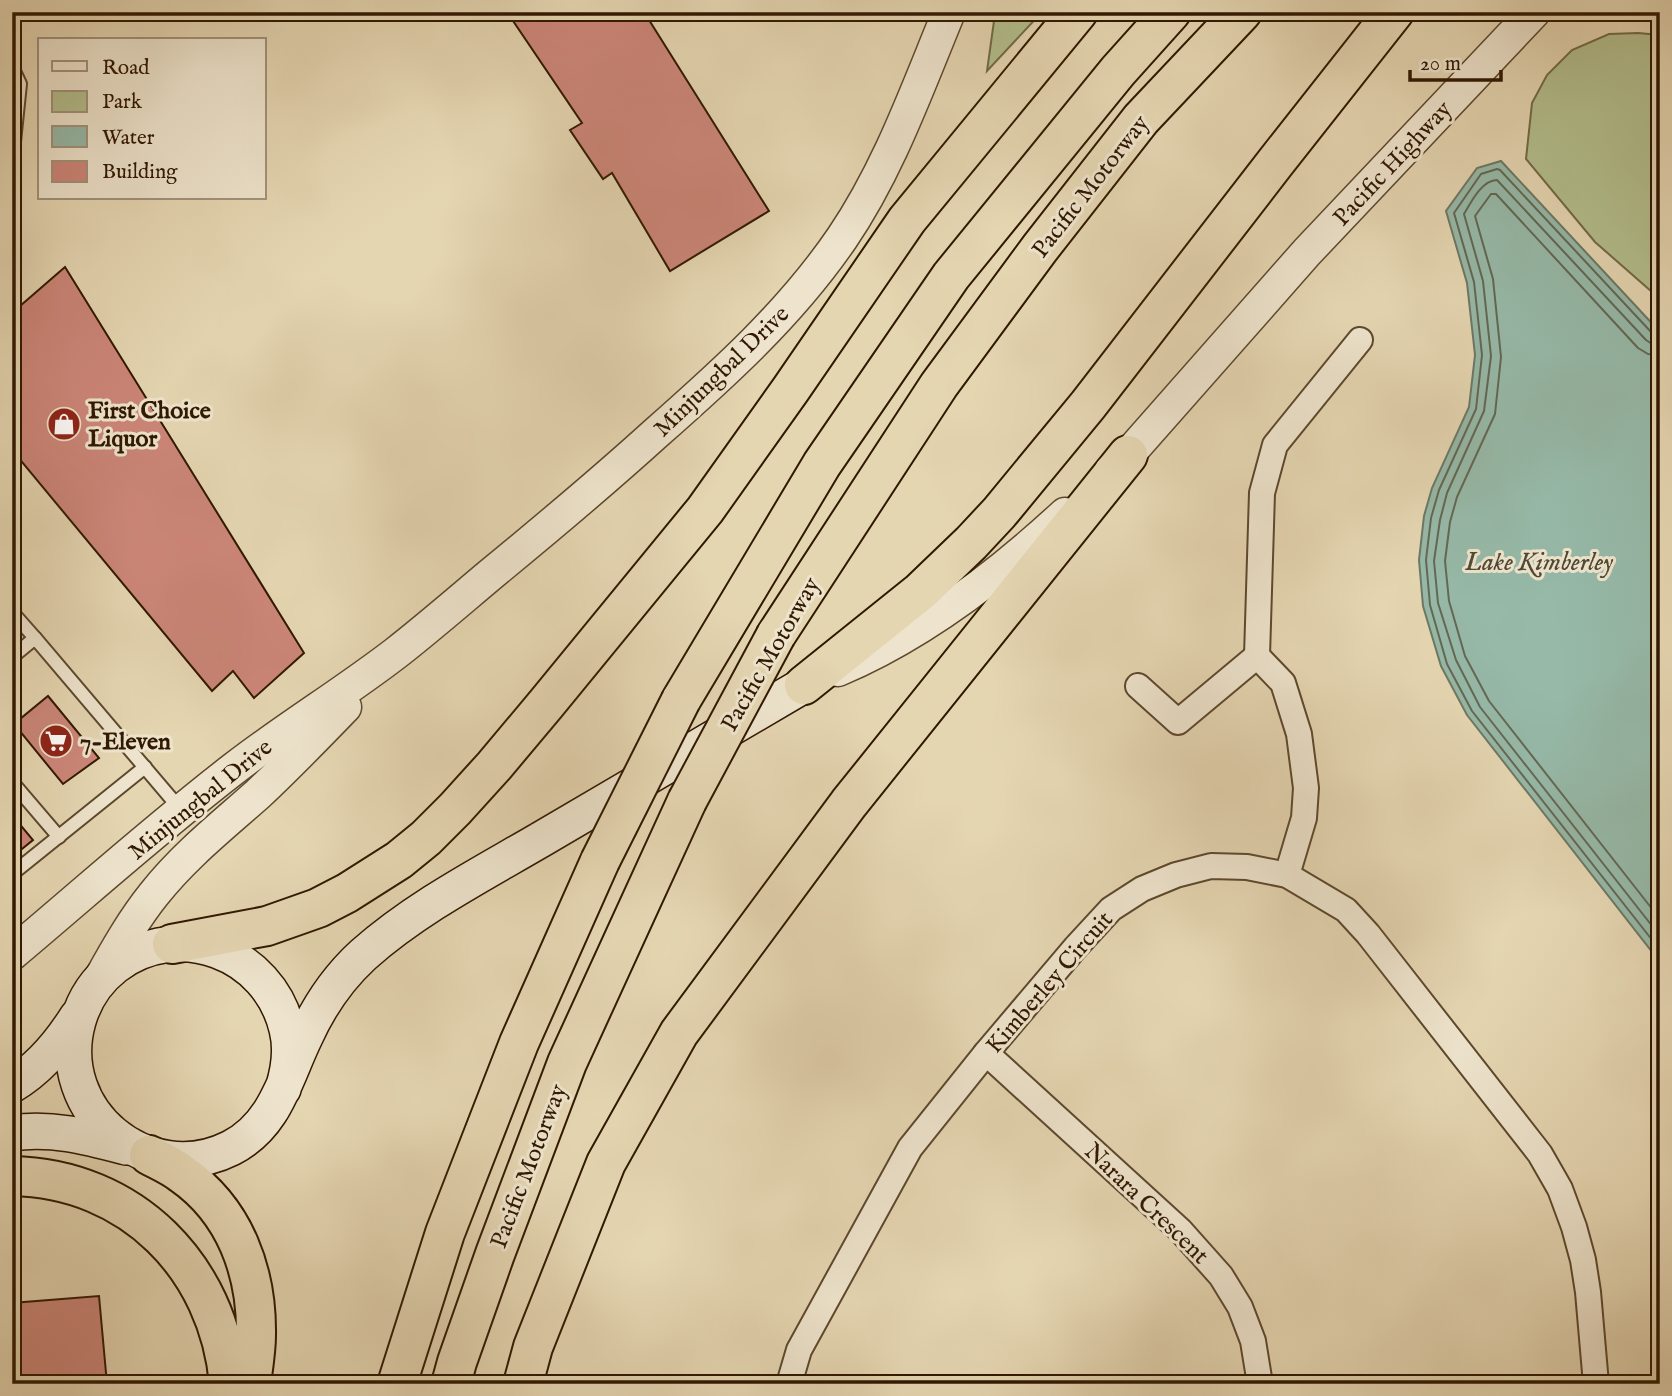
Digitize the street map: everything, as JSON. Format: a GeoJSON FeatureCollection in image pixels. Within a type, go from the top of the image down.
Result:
{"type":"FeatureCollection","features":[{"type":"Feature","properties":{"kind":"highway"},"geometry":{"type":"LineString","coordinates":[[172,944],[267,926],[318,908],[399,860],[455,809],[529,725],[705,510],[792,389],[907,220],[1078,12]]}},
{"type":"Feature","properties":{"kind":"highway","name":"Pacific Motorway"},"geometry":{"type":"LineString","coordinates":[[397,1384],[445,1233],[519,1044],[600,861],[681,700],[822,464],[951,275],[1118,71],[1171,12]]}},
{"type":"Feature","properties":{"kind":"highway","name":"Pacific Motorway"},"geometry":{"type":"LineString","coordinates":[[451,1384],[491,1266],[567,1063],[687,801],[776,635],[939,385],[1033,258],[1141,119],[1242,12]]}},
{"type":"Feature","properties":{"kind":"highway"},"geometry":{"type":"LineString","coordinates":[[804,685],[921,591],[999,513],[1088,405],[1394,12]]}},
{"type":"Feature","properties":{"kind":"highway"},"geometry":{"type":"LineString","coordinates":[[523,1384],[533,1347],[606,1163],[679,1033],[849,803],[1129,455]]}},
{"type":"Feature","properties":{"kind":"highway"},"geometry":{"type":"LineString","coordinates":[[142,1152],[184,1175],[204,1193],[227,1221],[240,1244],[255,1302],[256,1335],[251,1384]]}},
{"type":"Feature","properties":{"kind":"highway"},"geometry":{"type":"LineString","coordinates":[[12,1175],[41,1178],[89,1190],[133,1214],[167,1242],[195,1276],[211,1308],[225,1348],[229,1384]]}},
{"type":"Feature","properties":{"kind":"main road"},"geometry":{"type":"LineString","coordinates":[[12,1133],[49,1131],[75,1134],[176,1160],[204,1158],[233,1147],[258,1129],[272,1110],[306,1034],[328,996],[353,965],[382,939],[465,884],[804,685]]}},
{"type":"Feature","properties":{"kind":"main road"},"geometry":{"type":"LineString","coordinates":[[142,1152],[124,1143],[102,1125],[86,1102],[76,1076],[74,1048],[78,1020],[91,995],[118,964],[142,951],[172,944],[203,946],[218,950],[257,974],[268,986],[282,1013],[289,1044],[287,1075],[283,1089]]}},
{"type":"Feature","properties":{"kind":"main road","name":"Minjungbal Drive"},"geometry":{"type":"LineString","coordinates":[[12,1086],[31,1072],[56,1046],[91,995]]}},
{"type":"Feature","properties":{"kind":"street","name":"Minjungbal Drive"},"geometry":{"type":"LineString","coordinates":[[12,954],[236,767],[396,653],[604,480],[768,330],[841,240],[863,205],[885,163],[949,12]]}},
{"type":"Feature","properties":{"kind":"street","name":"Pacific Highway"},"geometry":{"type":"LineString","coordinates":[[804,685],[873,654],[950,607],[984,584],[1051,527],[1129,455],[1307,252],[1534,12]]}},
{"type":"Feature","properties":{"kind":"street"},"geometry":{"type":"LineString","coordinates":[[1287,874],[1304,818],[1306,788],[1299,734],[1283,683],[1257,656],[1262,493],[1275,445],[1360,340]]}},
{"type":"Feature","properties":{"kind":"street","name":"Minjungbal Drive"},"geometry":{"type":"LineString","coordinates":[[91,995],[125,936],[164,882],[304,750],[396,653]]}},
{"type":"Feature","properties":{"kind":"street"},"geometry":{"type":"LineString","coordinates":[[1138,686],[1178,722],[1257,656]]}},
{"type":"Feature","properties":{"kind":"street","name":"Kimberley Circuit"},"geometry":{"type":"LineString","coordinates":[[789,1384],[799,1350],[910,1148],[986,1053],[1111,909],[1142,889],[1176,875],[1211,866],[1247,867],[1287,874],[1346,910],[1368,934],[1540,1154],[1560,1189],[1583,1260],[1596,1384]]}},
{"type":"Feature","properties":{"kind":"street","name":"Narara Crescent"},"geometry":{"type":"LineString","coordinates":[[986,1053],[1180,1230],[1221,1276],[1240,1307],[1253,1341],[1260,1384]]}},
{"type":"Feature","properties":{"kind":"lane"},"geometry":{"type":"LineString","coordinates":[[12,67],[20,84],[12,144]]}},
{"type":"Feature","properties":{"kind":"lane"},"geometry":{"type":"LineString","coordinates":[[12,612],[182,811]]}},
{"type":"Feature","properties":{"kind":"lane"},"geometry":{"type":"LineString","coordinates":[[12,657],[35,638]]}},
{"type":"Feature","properties":{"kind":"lane"},"geometry":{"type":"LineString","coordinates":[[12,874],[145,767]]}},
{"type":"Feature","properties":{"kind":"lane"},"geometry":{"type":"LineString","coordinates":[[12,782],[59,837]]}},
{"type":"Feature","properties":{"kind":"green space"},"geometry":{"type":"Polygon","coordinates":[[[1042,12],[987,71],[995,14],[1042,12]]]}},
{"type":"Feature","properties":{"kind":"green space"},"geometry":{"type":"Polygon","coordinates":[[[1609,34],[1660,35],[1660,299],[1595,242],[1526,159],[1532,103],[1547,75],[1572,50],[1609,34]]]}},
{"type":"Feature","properties":{"kind":"water","name":"Lake Kimberley"},"geometry":{"type":"Polygon","coordinates":[[[1501,161],[1660,332],[1660,962],[1467,715],[1441,666],[1423,606],[1419,560],[1424,516],[1432,488],[1469,407],[1475,355],[1467,283],[1446,211],[1477,168],[1501,161]]]}},
{"type":"Feature","properties":{"kind":"building"},"geometry":{"type":"Polygon","coordinates":[[[507,12],[644,12],[769,211],[670,271],[612,173],[603,179],[570,130],[582,123],[507,12]]]}},
{"type":"Feature","properties":{"kind":"building"},"geometry":{"type":"Polygon","coordinates":[[[65,267],[304,653],[254,698],[233,671],[212,691],[12,450],[12,313],[65,267]]]}},
{"type":"Feature","properties":{"kind":"building","name":"7-Eleven"},"geometry":{"type":"Polygon","coordinates":[[[48,696],[99,758],[63,784],[14,724],[48,696]]]}},
{"type":"Feature","properties":{"kind":"building"},"geometry":{"type":"Polygon","coordinates":[[[12,815],[33,840],[12,857],[12,815]]]}},
{"type":"Feature","properties":{"kind":"building"},"geometry":{"type":"Polygon","coordinates":[[[99,1296],[107,1384],[12,1384],[12,1303],[99,1296]]]}},
{"type":"Feature","properties":{"kind":"place","name":"First Choice Liquor"},"geometry":{"type":"Point","coordinates":[64,424]}},
{"type":"Feature","properties":{"kind":"place","name":"7-Eleven"},"geometry":{"type":"Point","coordinates":[56,741]}}]}
